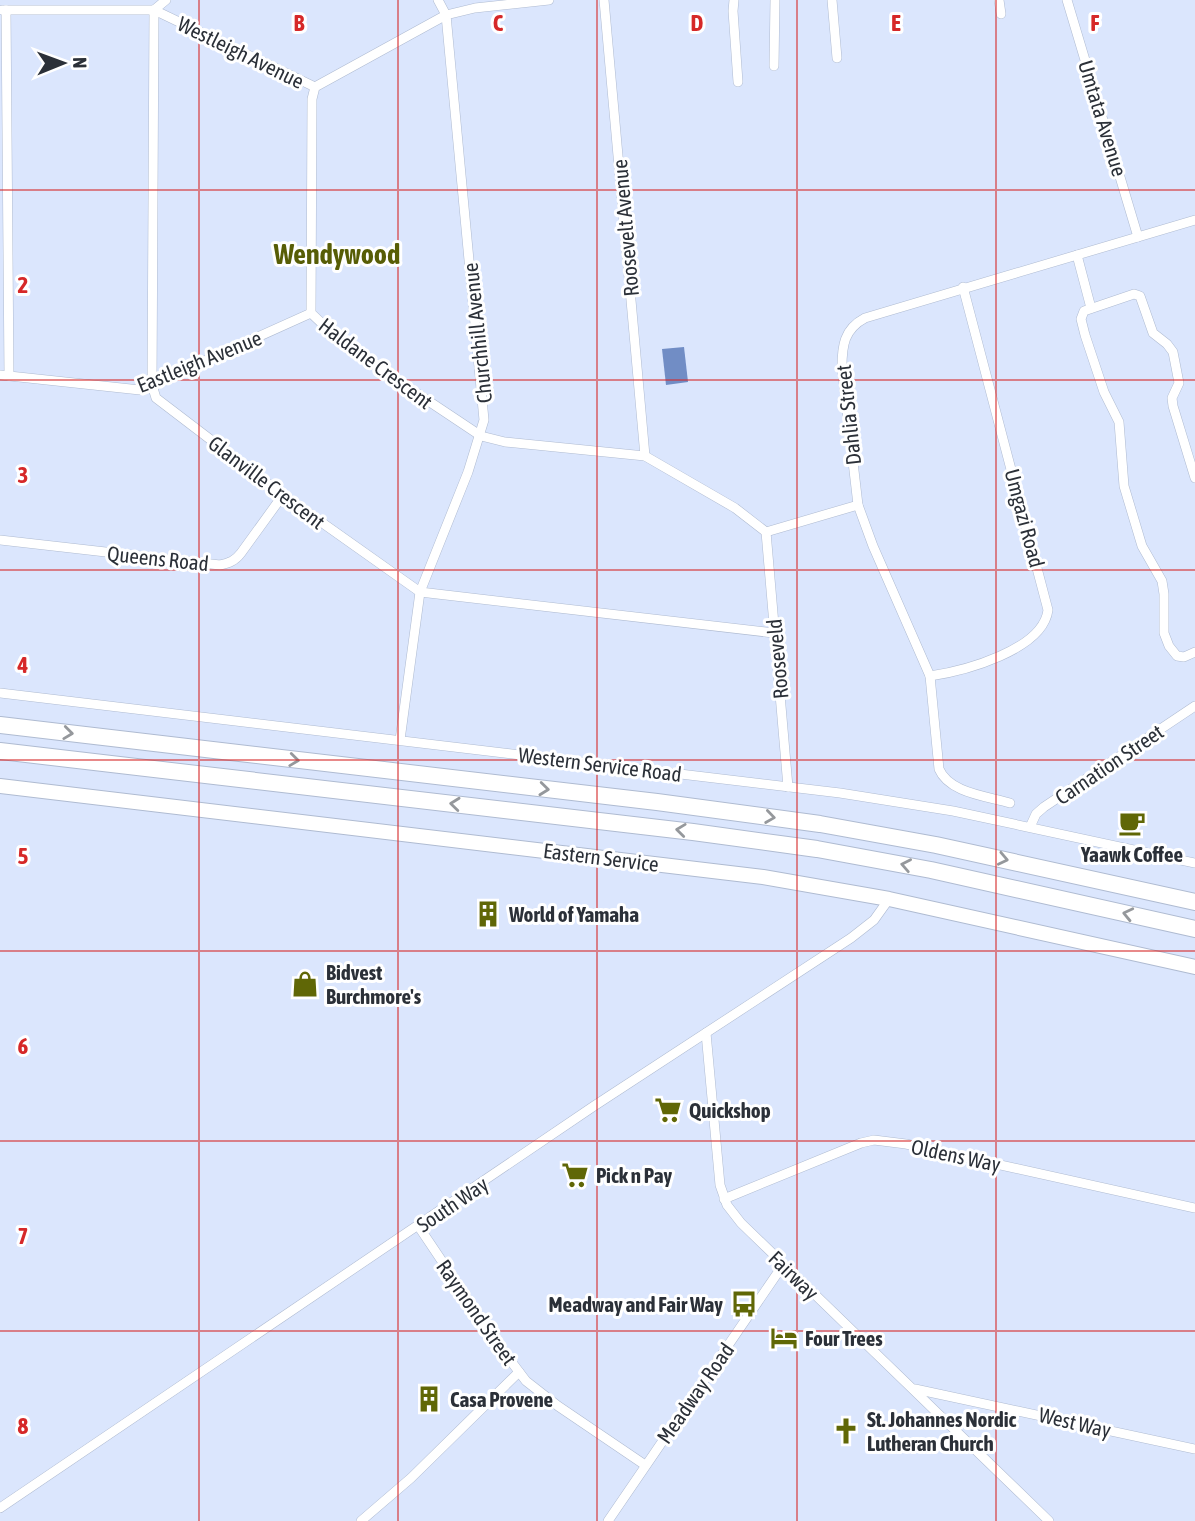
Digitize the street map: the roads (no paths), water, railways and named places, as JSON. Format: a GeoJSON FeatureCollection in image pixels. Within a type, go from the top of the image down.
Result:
{"type":"FeatureCollection","features":[{"type":"Feature","properties":{"kind":"highway"},"geometry":{"type":"LineString","coordinates":[[0,725],[657,802],[820,824],[962,850],[1195,902]]}},
{"type":"Feature","properties":{"kind":"highway"},"geometry":{"type":"LineString","coordinates":[[0,751],[681,830],[817,849],[931,870],[1195,929]]}},
{"type":"Feature","properties":{"kind":"main road","name":"Eastern Service"},"geometry":{"type":"LineString","coordinates":[[0,786],[763,877],[889,899],[1195,967]]}},
{"type":"Feature","properties":{"kind":"street"},"geometry":{"type":"LineString","coordinates":[[152,385],[154,9],[166,0]]}},
{"type":"Feature","properties":{"kind":"street","name":"Churchhill Avenue"},"geometry":{"type":"LineString","coordinates":[[400,740],[420,592],[481,436],[484,420],[446,15],[438,0]]}},
{"type":"Feature","properties":{"kind":"street"},"geometry":{"type":"LineString","coordinates":[[315,87],[446,15],[467,9],[550,0]]}},
{"type":"Feature","properties":{"kind":"street","name":"Roosevelt Avenue"},"geometry":{"type":"LineString","coordinates":[[604,0],[645,456]]}},
{"type":"Feature","properties":{"kind":"street"},"geometry":{"type":"LineString","coordinates":[[734,0],[738,82]]}},
{"type":"Feature","properties":{"kind":"street"},"geometry":{"type":"LineString","coordinates":[[774,66],[775,0]]}},
{"type":"Feature","properties":{"kind":"street"},"geometry":{"type":"LineString","coordinates":[[832,0],[837,58]]}},
{"type":"Feature","properties":{"kind":"street"},"geometry":{"type":"LineString","coordinates":[[999,0],[1001,14]]}},
{"type":"Feature","properties":{"kind":"street","name":"Umtata Avenue"},"geometry":{"type":"LineString","coordinates":[[1067,0],[1138,237]]}},
{"type":"Feature","properties":{"kind":"street","name":"Westleigh Avenue"},"geometry":{"type":"LineString","coordinates":[[3,10],[154,9],[315,87]]}},
{"type":"Feature","properties":{"kind":"street"},"geometry":{"type":"LineString","coordinates":[[3,10],[5,376]]}},
{"type":"Feature","properties":{"kind":"street","name":"Haldane Crescent"},"geometry":{"type":"LineString","coordinates":[[315,87],[312,99],[312,313],[325,327],[481,436],[505,442],[645,456],[735,508],[766,532]]}},
{"type":"Feature","properties":{"kind":"street","name":"Dahlia Street"},"geometry":{"type":"LineString","coordinates":[[1010,803],[954,786],[941,774],[930,676],[858,505],[842,367],[843,345],[851,328],[865,318],[1195,220]]}},
{"type":"Feature","properties":{"kind":"street"},"geometry":{"type":"LineString","coordinates":[[1077,255],[1091,307]]}},
{"type":"Feature","properties":{"kind":"street","name":"Umgazi Road"},"geometry":{"type":"LineString","coordinates":[[930,676],[978,666],[1005,653],[1040,631],[1048,610],[963,287]]}},
{"type":"Feature","properties":{"kind":"street"},"geometry":{"type":"LineString","coordinates":[[1194,655],[1176,655],[1164,633],[1162,581],[1147,557],[1131,511],[1123,480],[1118,417],[1104,393],[1082,323],[1083,312],[1133,294],[1140,296],[1153,333],[1165,342],[1172,352],[1179,383],[1172,398],[1173,406],[1195,478]]}},
{"type":"Feature","properties":{"kind":"street","name":"Eastleigh Avenue"},"geometry":{"type":"LineString","coordinates":[[5,376],[140,390],[312,313]]}},
{"type":"Feature","properties":{"kind":"street","name":"Glanville Crescent"},"geometry":{"type":"LineString","coordinates":[[152,385],[152,392],[161,403],[283,495],[420,592],[774,633]]}},
{"type":"Feature","properties":{"kind":"street","name":"Queens Road"},"geometry":{"type":"LineString","coordinates":[[0,540],[220,565],[237,559],[283,495]]}},
{"type":"Feature","properties":{"kind":"street"},"geometry":{"type":"LineString","coordinates":[[766,532],[858,505]]}},
{"type":"Feature","properties":{"kind":"street","name":"Rooseveld"},"geometry":{"type":"LineString","coordinates":[[766,532],[788,787]]}},
{"type":"Feature","properties":{"kind":"street","name":"Western Service Road"},"geometry":{"type":"LineString","coordinates":[[0,693],[915,804],[1195,863]]}},
{"type":"Feature","properties":{"kind":"street","name":"Carnation Street"},"geometry":{"type":"LineString","coordinates":[[1030,827],[1036,814],[1044,807],[1195,706]]}},
{"type":"Feature","properties":{"kind":"street","name":"South Way"},"geometry":{"type":"LineString","coordinates":[[3,1505],[866,928],[889,899]]}},
{"type":"Feature","properties":{"kind":"street","name":"Fairway"},"geometry":{"type":"LineString","coordinates":[[706,1034],[719,1176],[724,1199],[741,1223],[783,1265],[1049,1521]]}},
{"type":"Feature","properties":{"kind":"street","name":"Oldens Way"},"geometry":{"type":"LineString","coordinates":[[724,1199],[851,1146],[874,1140],[906,1144],[1195,1208]]}},
{"type":"Feature","properties":{"kind":"street","name":"Raymond Street"},"geometry":{"type":"LineString","coordinates":[[419,1227],[519,1373],[536,1390],[645,1465]]}},
{"type":"Feature","properties":{"kind":"street","name":"Meadway Road"},"geometry":{"type":"LineString","coordinates":[[608,1521],[783,1265]]}},
{"type":"Feature","properties":{"kind":"street"},"geometry":{"type":"LineString","coordinates":[[361,1521],[411,1478],[519,1373]]}},
{"type":"Feature","properties":{"kind":"street","name":"West Way"},"geometry":{"type":"LineString","coordinates":[[913,1388],[1195,1449]]}},
{"type":"Feature","properties":{"kind":"water"},"geometry":{"type":"Polygon","coordinates":[[[684,347],[688,382],[666,385],[662,349],[684,347]]]}},
{"type":"Feature","properties":{"kind":"place","name":"Yaawk Coffee"},"geometry":{"type":"Point","coordinates":[1132,823]}},
{"type":"Feature","properties":{"kind":"place","name":"World of Yamaha"},"geometry":{"type":"Point","coordinates":[488,914]}},
{"type":"Feature","properties":{"kind":"place","name":"Bidvest Burchmore's"},"geometry":{"type":"Point","coordinates":[305,984]}},
{"type":"Feature","properties":{"kind":"place","name":"Quickshop"},"geometry":{"type":"Point","coordinates":[668,1110]}},
{"type":"Feature","properties":{"kind":"place","name":"Pick n Pay"},"geometry":{"type":"Point","coordinates":[575,1175]}},
{"type":"Feature","properties":{"kind":"place","name":"Meadway and Fair Way"},"geometry":{"type":"Point","coordinates":[744,1304]}},
{"type":"Feature","properties":{"kind":"place","name":"Four Trees"},"geometry":{"type":"Point","coordinates":[784,1338]}},
{"type":"Feature","properties":{"kind":"place","name":"Casa Provene"},"geometry":{"type":"Point","coordinates":[429,1399]}},
{"type":"Feature","properties":{"kind":"place","name":"St. Johannes Nordic Lutheran Church"},"geometry":{"type":"Point","coordinates":[846,1431]}},
{"type":"Feature","properties":{"kind":"district","name":"Wendywood"},"geometry":{"type":"Point","coordinates":[337,254]}}]}
